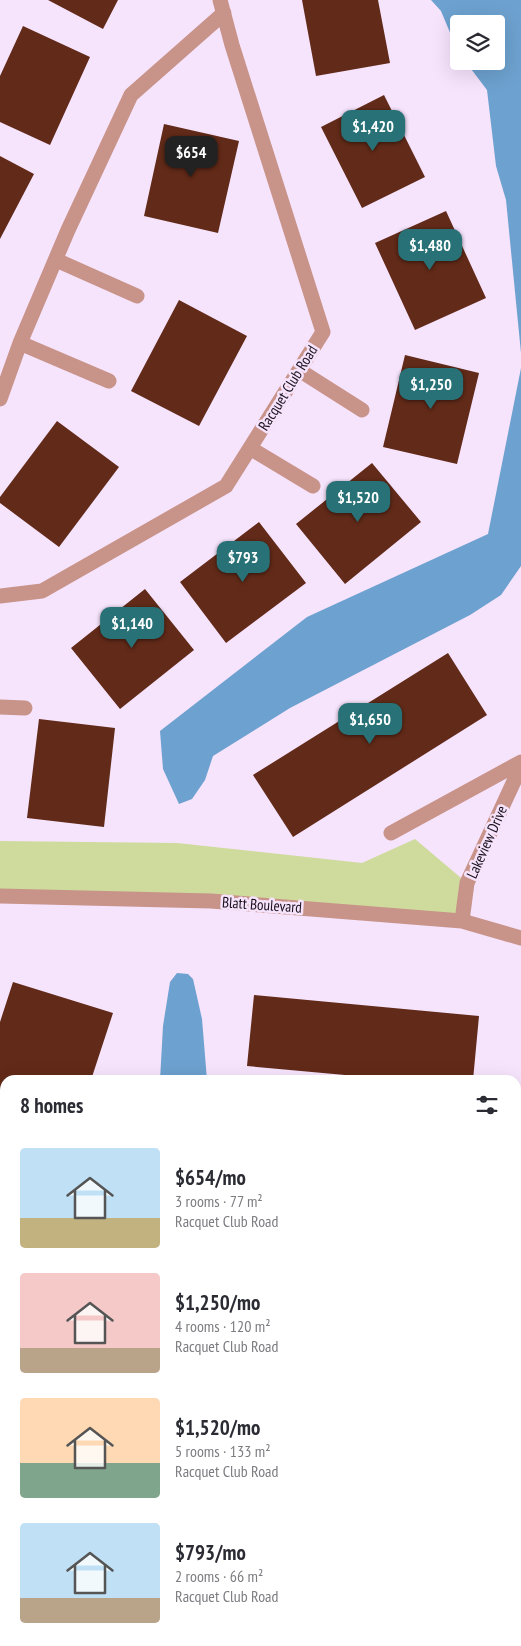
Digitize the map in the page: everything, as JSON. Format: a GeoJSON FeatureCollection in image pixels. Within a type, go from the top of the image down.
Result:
{"type":"FeatureCollection","features":[{"type":"Feature","properties":{"kind":"street","name":"Racquet Club Road"},"geometry":{"type":"LineString","coordinates":[[0,399],[20,342],[131,95],[222,6],[235,54],[323,332],[226,486],[42,591],[0,596]]}},
{"type":"Feature","properties":{"kind":"street"},"geometry":{"type":"LineString","coordinates":[[56,260],[137,296]]}},
{"type":"Feature","properties":{"kind":"street"},"geometry":{"type":"LineString","coordinates":[[20,342],[109,380]]}},
{"type":"Feature","properties":{"kind":"street"},"geometry":{"type":"LineString","coordinates":[[299,370],[362,410]]}},
{"type":"Feature","properties":{"kind":"street"},"geometry":{"type":"LineString","coordinates":[[250,448],[313,486]]}},
{"type":"Feature","properties":{"kind":"street"},"geometry":{"type":"LineString","coordinates":[[0,707],[24,708]]}},
{"type":"Feature","properties":{"kind":"street"},"geometry":{"type":"LineString","coordinates":[[391,833],[521,762]]}},
{"type":"Feature","properties":{"kind":"street","name":"Lakeview Drive"},"geometry":{"type":"LineString","coordinates":[[462,921],[468,883],[521,766]]}},
{"type":"Feature","properties":{"kind":"street","name":"Blatt Boulevard"},"geometry":{"type":"LineString","coordinates":[[0,896],[211,901],[462,921],[521,938]]}},
{"type":"Feature","properties":{"kind":"green space"},"geometry":{"type":"Polygon","coordinates":[[[415,839],[467,883],[462,921],[0,896],[0,841],[177,843],[362,863],[415,839]]]}},
{"type":"Feature","properties":{"kind":"water"},"geometry":{"type":"Polygon","coordinates":[[[431,0],[521,0],[521,353],[506,200],[496,166],[487,90],[472,70],[505,70],[505,15],[450,15],[450,32],[441,11],[431,0]]]}},
{"type":"Feature","properties":{"kind":"water"},"geometry":{"type":"Polygon","coordinates":[[[521,368],[521,566],[501,595],[470,615],[290,708],[213,756],[205,780],[192,799],[179,804],[163,769],[160,731],[307,617],[488,534],[521,368]]]}},
{"type":"Feature","properties":{"kind":"water"},"geometry":{"type":"Polygon","coordinates":[[[177,973],[188,974],[193,979],[202,1019],[207,1075],[160,1075],[163,1026],[170,982],[177,973]]]}},
{"type":"Feature","properties":{"kind":"building"},"geometry":{"type":"Polygon","coordinates":[[[48,0],[118,0],[103,29],[48,0]]]}},
{"type":"Feature","properties":{"kind":"building"},"geometry":{"type":"Polygon","coordinates":[[[302,0],[378,0],[390,63],[316,76],[302,0]]]}},
{"type":"Feature","properties":{"kind":"building"},"geometry":{"type":"Polygon","coordinates":[[[23,26],[90,57],[50,145],[0,122],[0,76],[23,26]]]}},
{"type":"Feature","properties":{"kind":"building"},"geometry":{"type":"Polygon","coordinates":[[[384,95],[425,177],[362,208],[321,127],[384,95]]]}},
{"type":"Feature","properties":{"kind":"building"},"geometry":{"type":"Polygon","coordinates":[[[164,124],[239,141],[218,233],[144,216],[164,124]]]}},
{"type":"Feature","properties":{"kind":"building"},"geometry":{"type":"Polygon","coordinates":[[[0,156],[34,174],[0,239],[0,156]]]}},
{"type":"Feature","properties":{"kind":"building"},"geometry":{"type":"Polygon","coordinates":[[[446,211],[486,298],[415,330],[375,243],[446,211]]]}},
{"type":"Feature","properties":{"kind":"building"},"geometry":{"type":"Polygon","coordinates":[[[179,300],[247,336],[199,426],[131,391],[179,300]]]}},
{"type":"Feature","properties":{"kind":"building"},"geometry":{"type":"Polygon","coordinates":[[[405,355],[479,373],[457,464],[383,447],[405,355]]]}},
{"type":"Feature","properties":{"kind":"building"},"geometry":{"type":"Polygon","coordinates":[[[57,421],[119,467],[59,547],[0,503],[0,497],[57,421]]]}},
{"type":"Feature","properties":{"kind":"building"},"geometry":{"type":"Polygon","coordinates":[[[372,463],[421,522],[345,584],[296,524],[372,463]]]}},
{"type":"Feature","properties":{"kind":"building"},"geometry":{"type":"Polygon","coordinates":[[[259,522],[306,583],[226,643],[180,582],[259,522]]]}},
{"type":"Feature","properties":{"kind":"building"},"geometry":{"type":"Polygon","coordinates":[[[145,589],[194,650],[120,709],[71,648],[145,589]]]}},
{"type":"Feature","properties":{"kind":"building"},"geometry":{"type":"Polygon","coordinates":[[[448,653],[487,715],[293,837],[253,775],[448,653]]]}},
{"type":"Feature","properties":{"kind":"building"},"geometry":{"type":"Polygon","coordinates":[[[39,719],[115,728],[104,827],[27,818],[39,719]]]}},
{"type":"Feature","properties":{"kind":"building"},"geometry":{"type":"Polygon","coordinates":[[[13,982],[113,1013],[93,1075],[0,1075],[0,1022],[13,982]]]}},
{"type":"Feature","properties":{"kind":"building"},"geometry":{"type":"Polygon","coordinates":[[[254,995],[479,1016],[473,1075],[345,1075],[247,1066],[254,995]]]}}]}
